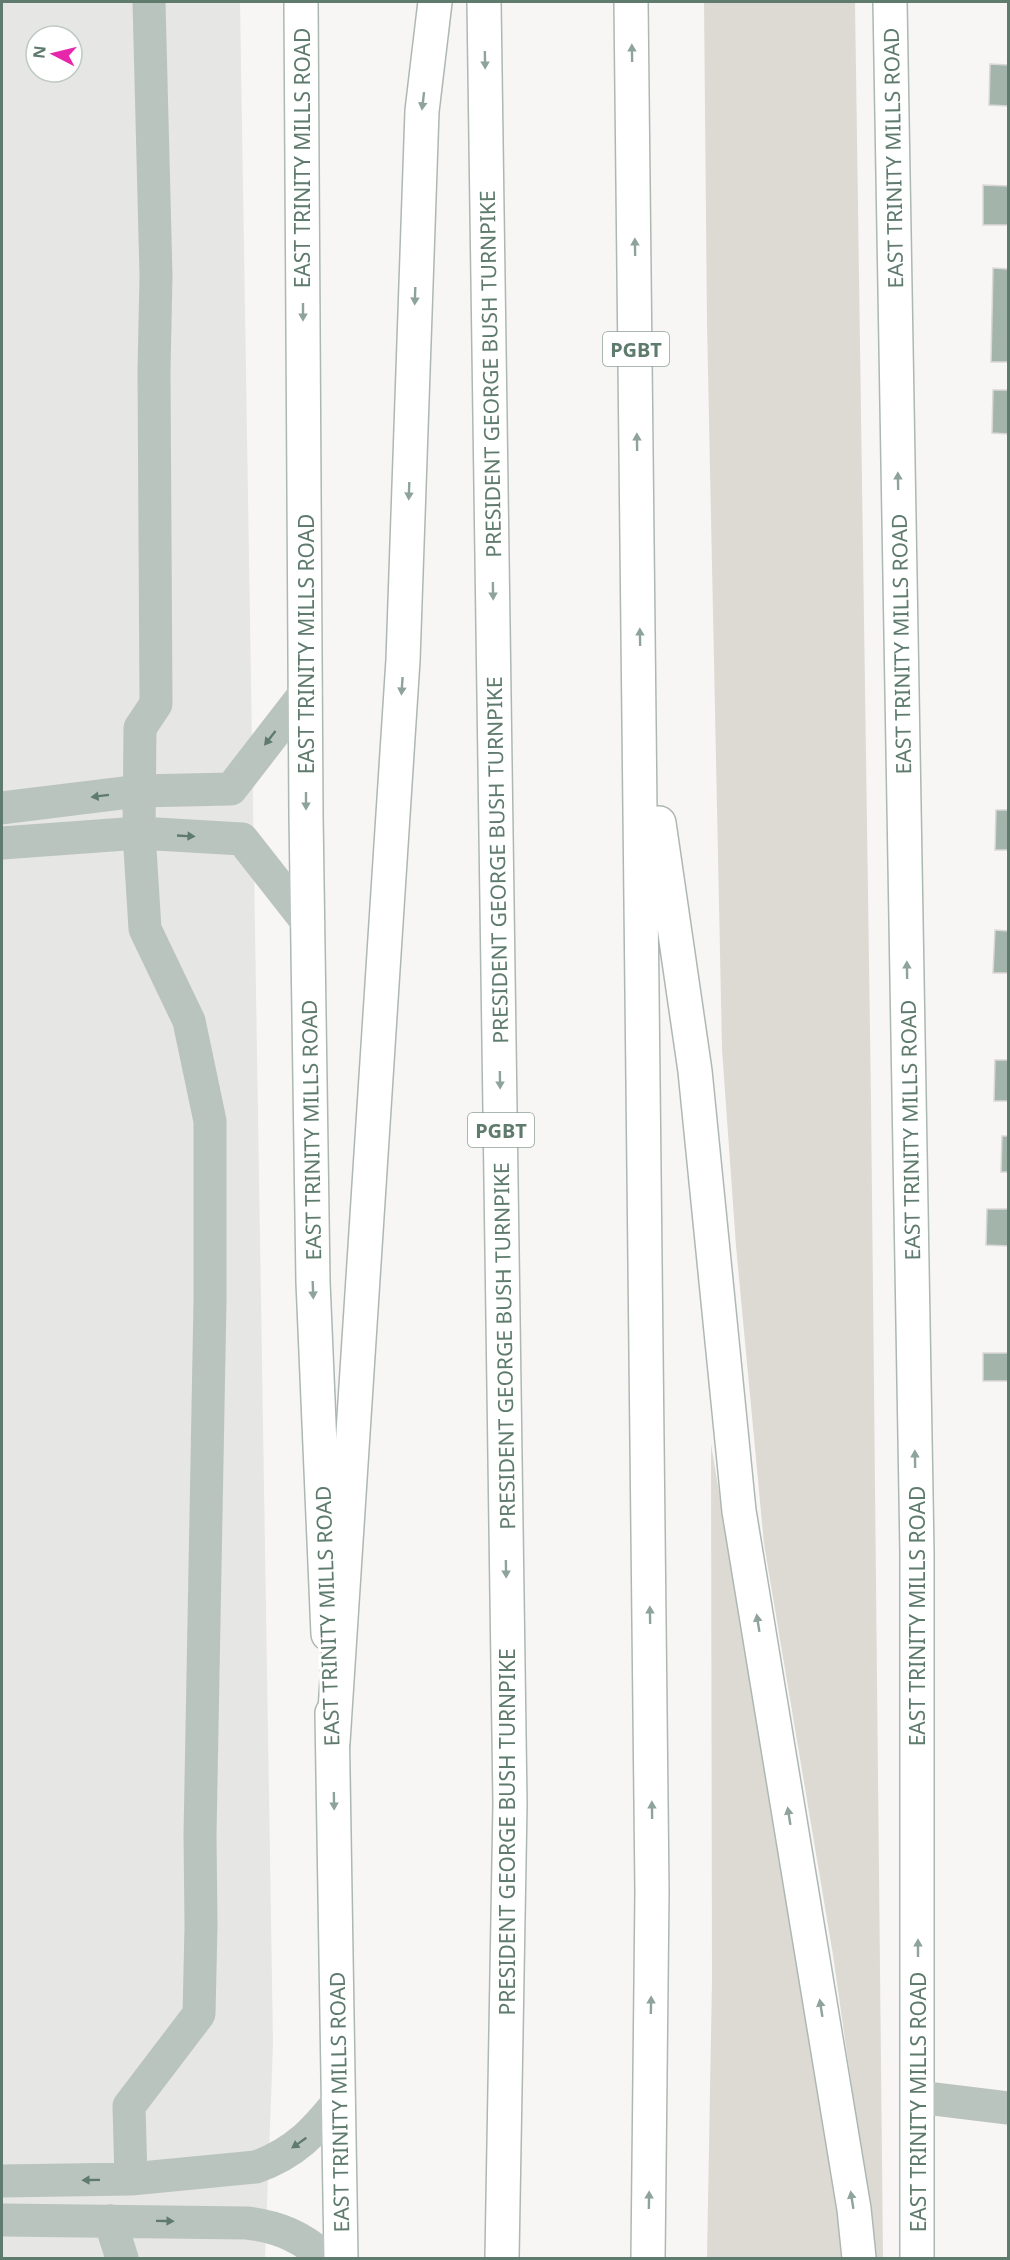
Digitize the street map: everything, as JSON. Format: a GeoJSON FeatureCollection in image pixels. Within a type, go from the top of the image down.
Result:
{"type":"FeatureCollection","features":[{"type":"Feature","properties":{"kind":"main road","name":"EAST TRINITY MILLS ROAD"},"geometry":{"type":"LineString","coordinates":[[301,2],[313,1282],[333,1742],[341,2259]]}},
{"type":"Feature","properties":{"kind":"main road"},"geometry":{"type":"LineString","coordinates":[[333,1742],[403,660],[422,111],[435,2]]}},
{"type":"Feature","properties":{"kind":"main road","name":"PRESIDENT GEORGE BUSH TURNPIKE"},"geometry":{"type":"LineString","coordinates":[[484,2],[510,1804],[502,2259]]}},
{"type":"Feature","properties":{"kind":"main road","name":"PGBT"},"geometry":{"type":"LineString","coordinates":[[631,2],[652,1892],[648,2259]]}},
{"type":"Feature","properties":{"kind":"main road","name":"EAST TRINITY MILLS ROAD"},"geometry":{"type":"LineString","coordinates":[[890,2],[917,1541],[917,2259]]}},
{"type":"Feature","properties":{"kind":"main road"},"geometry":{"type":"LineString","coordinates":[[640,696],[695,1071],[739,1511],[854,2209],[859,2259]]}},
{"type":"Feature","properties":{"kind":"street"},"geometry":{"type":"LineString","coordinates":[[131,2179],[129,2106],[199,2014],[204,1563],[210,1301],[210,1120],[189,1021],[145,929],[139,833],[140,728],[156,704],[154,370],[156,276],[149,2]]}},
{"type":"Feature","properties":{"kind":"street"},"geometry":{"type":"LineString","coordinates":[[2,808],[138,791],[231,789],[306,692]]}},
{"type":"Feature","properties":{"kind":"street"},"geometry":{"type":"LineString","coordinates":[[2,843],[139,833],[242,839],[308,923]]}},
{"type":"Feature","properties":{"kind":"street"},"geometry":{"type":"LineString","coordinates":[[918,2097],[1008,2108]]}},
{"type":"Feature","properties":{"kind":"street"},"geometry":{"type":"LineString","coordinates":[[2,2181],[131,2179],[256,2167],[274,2161],[310,2136],[339,2101]]}},
{"type":"Feature","properties":{"kind":"street"},"geometry":{"type":"LineString","coordinates":[[2,2220],[268,2225],[306,2241],[326,2259]]}},
{"type":"Feature","properties":{"kind":"street"},"geometry":{"type":"LineString","coordinates":[[110,2221],[122,2259]]}},
{"type":"Feature","properties":{"kind":"shaded area"},"geometry":{"type":"Polygon","coordinates":[[[2,2],[240,2],[273,2044],[265,2258],[2,2258],[2,2]]]}},
{"type":"Feature","properties":{"kind":"shaded area"},"geometry":{"type":"Polygon","coordinates":[[[704,2],[855,2],[871,1099],[883,2258],[876,2258],[833,1955],[764,1544],[736,1246],[722,1049],[707,323],[704,2]]]}},
{"type":"Feature","properties":{"kind":"shaded area"},"geometry":{"type":"Polygon","coordinates":[[[711,1444],[844,2258],[707,2258],[712,1981],[711,1444]]]}},
{"type":"Feature","properties":{"kind":"building"},"geometry":{"type":"Polygon","coordinates":[[[990,64],[1008,65],[1008,106],[989,105],[990,64]]]}},
{"type":"Feature","properties":{"kind":"building"},"geometry":{"type":"Polygon","coordinates":[[[983,185],[1008,186],[1008,225],[983,225],[983,185]]]}},
{"type":"Feature","properties":{"kind":"building"},"geometry":{"type":"Polygon","coordinates":[[[993,268],[1008,269],[1008,362],[991,362],[993,268]]]}},
{"type":"Feature","properties":{"kind":"building"},"geometry":{"type":"Polygon","coordinates":[[[993,390],[1008,390],[1008,434],[992,433],[993,390]]]}},
{"type":"Feature","properties":{"kind":"building"},"geometry":{"type":"Polygon","coordinates":[[[996,810],[1008,810],[1008,850],[995,850],[996,810]]]}},
{"type":"Feature","properties":{"kind":"building"},"geometry":{"type":"Polygon","coordinates":[[[995,930],[1008,931],[1008,973],[993,973],[995,930]]]}},
{"type":"Feature","properties":{"kind":"building"},"geometry":{"type":"Polygon","coordinates":[[[995,1060],[1008,1060],[1008,1101],[994,1101],[995,1060]]]}},
{"type":"Feature","properties":{"kind":"building"},"geometry":{"type":"Polygon","coordinates":[[[1002,1136],[1008,1136],[1008,1172],[1001,1172],[1002,1136]]]}},
{"type":"Feature","properties":{"kind":"building"},"geometry":{"type":"Polygon","coordinates":[[[987,1209],[1008,1209],[1008,1246],[986,1245],[987,1209]]]}},
{"type":"Feature","properties":{"kind":"building"},"geometry":{"type":"Polygon","coordinates":[[[983,1353],[1008,1353],[1008,1381],[983,1381],[983,1353]]]}}]}
